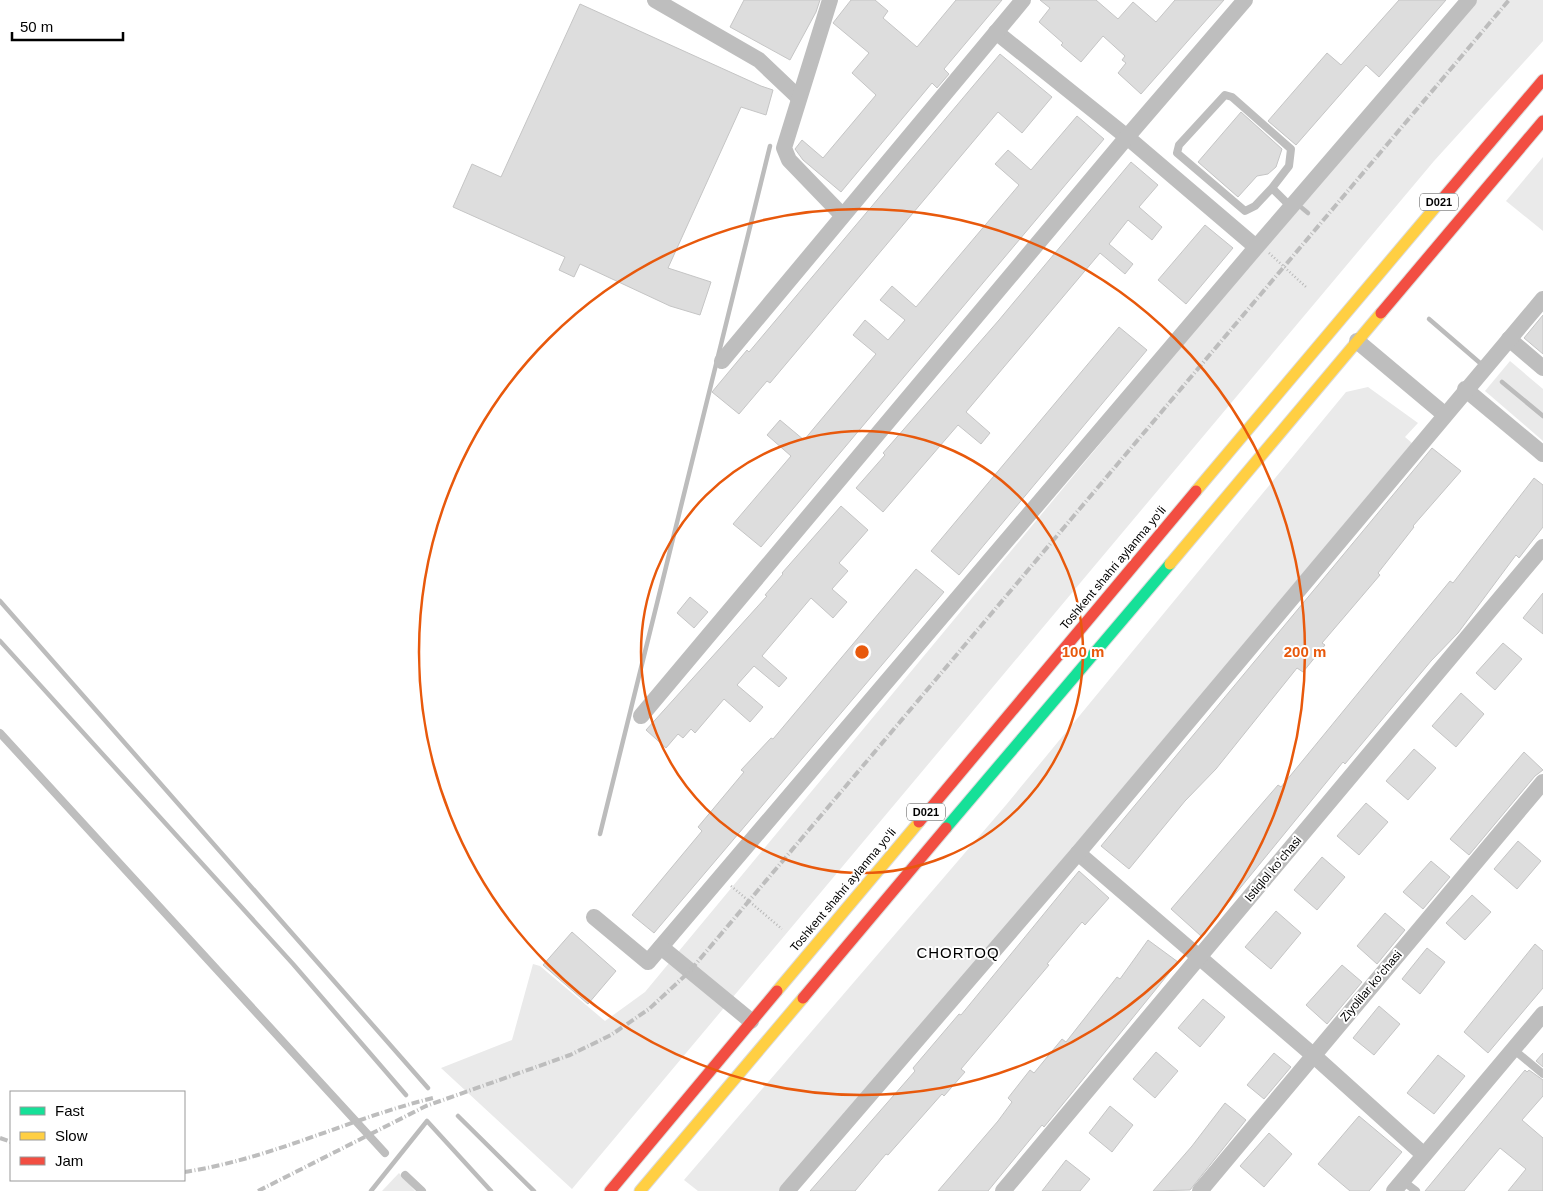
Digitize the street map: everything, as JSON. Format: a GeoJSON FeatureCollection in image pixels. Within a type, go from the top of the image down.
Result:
{"type":"FeatureCollection","features":[{"type":"Feature","properties":{"kind":"highway","name":"Toshkent shahri aylanma yoʻli"},"geometry":{"type":"LineString","coordinates":[[610,1191],[1336,324],[1543,80]]}},
{"type":"Feature","properties":{"kind":"highway","name":"D021"},"geometry":{"type":"LineString","coordinates":[[640,1191],[1348,339],[1543,121]]}},
{"type":"Feature","properties":{"kind":"highway"},"geometry":{"type":"LineString","coordinates":[[1336,324],[1337,332],[1348,339]]}},
{"type":"Feature","properties":{"kind":"street"},"geometry":{"type":"LineString","coordinates":[[655,0],[759,60],[799,98]]}},
{"type":"Feature","properties":{"kind":"street"},"geometry":{"type":"LineString","coordinates":[[830,0],[784,148],[789,160],[842,215]]}},
{"type":"Feature","properties":{"kind":"street"},"geometry":{"type":"LineString","coordinates":[[722,361],[1022,0]]}},
{"type":"Feature","properties":{"kind":"street"},"geometry":{"type":"LineString","coordinates":[[641,716],[1127,137],[1245,0]]}},
{"type":"Feature","properties":{"kind":"street"},"geometry":{"type":"LineString","coordinates":[[594,917],[648,962],[1469,0]]}},
{"type":"Feature","properties":{"kind":"street"},"geometry":{"type":"LineString","coordinates":[[996,32],[1258,245]]}},
{"type":"Feature","properties":{"kind":"street"},"geometry":{"type":"LineString","coordinates":[[787,1191],[1078,853],[1444,414],[1543,299]]}},
{"type":"Feature","properties":{"kind":"street"},"geometry":{"type":"LineString","coordinates":[[1348,339],[1444,414]]}},
{"type":"Feature","properties":{"kind":"street"},"geometry":{"type":"LineString","coordinates":[[1509,339],[1543,368]]}},
{"type":"Feature","properties":{"kind":"street"},"geometry":{"type":"LineString","coordinates":[[1465,389],[1543,454]]}},
{"type":"Feature","properties":{"kind":"street","name":"Istiqlol koʻchasi"},"geometry":{"type":"LineString","coordinates":[[1003,1191],[1543,548]]}},
{"type":"Feature","properties":{"kind":"street","name":"Ziyolilar koʻchasi"},"geometry":{"type":"LineString","coordinates":[[1200,1191],[1543,782]]}},
{"type":"Feature","properties":{"kind":"street"},"geometry":{"type":"LineString","coordinates":[[1078,853],[1313,1056],[1424,1156]]}},
{"type":"Feature","properties":{"kind":"street"},"geometry":{"type":"LineString","coordinates":[[661,947],[751,1021]]}},
{"type":"Feature","properties":{"kind":"street"},"geometry":{"type":"LineString","coordinates":[[1399,1186],[1543,1014]]}},
{"type":"Feature","properties":{"kind":"lane"},"geometry":{"type":"LineString","coordinates":[[1225,95],[1232,97],[1290,149],[1289,166],[1272,188],[1255,206],[1246,211],[1177,153],[1179,145],[1225,95]]}},
{"type":"Feature","properties":{"kind":"lane"},"geometry":{"type":"LineString","coordinates":[[1272,188],[1291,207]]}},
{"type":"Feature","properties":{"kind":"lane"},"geometry":{"type":"LineString","coordinates":[[0,733],[384,1153]]}},
{"type":"Feature","properties":{"kind":"lane"},"geometry":{"type":"LineString","coordinates":[[1514,1049],[1543,1074]]}},
{"type":"Feature","properties":{"kind":"lane"},"geometry":{"type":"LineString","coordinates":[[405,1174],[422,1191]]}},
{"type":"Feature","properties":{"kind":"lane"},"geometry":{"type":"LineString","coordinates":[[1399,1186],[1416,1191]]}},
{"type":"Feature","properties":{"kind":"path"},"geometry":{"type":"LineString","coordinates":[[1258,245],[1306,287]]}},
{"type":"Feature","properties":{"kind":"path"},"geometry":{"type":"LineString","coordinates":[[720,877],[782,929]]}},
{"type":"Feature","properties":{"kind":"shaded area"},"geometry":{"type":"Polygon","coordinates":[[[1477,0],[1543,0],[1543,41],[1434,161],[572,1189],[441,1068],[512,1040],[533,964],[540,966],[605,1021],[645,992],[1260,251],[1477,0]]]}},
{"type":"Feature","properties":{"kind":"shaded area"},"geometry":{"type":"Polygon","coordinates":[[[1543,157],[1543,231],[1506,201],[1543,157]]]}},
{"type":"Feature","properties":{"kind":"shaded area"},"geometry":{"type":"Polygon","coordinates":[[[1510,361],[1543,389],[1543,441],[1485,391],[1510,361]]]}},
{"type":"Feature","properties":{"kind":"shaded area"},"geometry":{"type":"Polygon","coordinates":[[[1368,387],[1418,423],[1405,437],[1412,443],[784,1191],[698,1191],[684,1180],[1006,805],[1346,392],[1368,387]]]}},
{"type":"Feature","properties":{"kind":"shaded area"},"geometry":{"type":"Polygon","coordinates":[[[399,1173],[415,1191],[382,1191],[399,1173]]]}},
{"type":"Feature","properties":{"kind":"building"},"geometry":{"type":"Polygon","coordinates":[[[744,0],[820,0],[816,12],[790,60],[730,27],[744,0]]]}},
{"type":"Feature","properties":{"kind":"building"},"geometry":{"type":"Polygon","coordinates":[[[851,0],[875,0],[888,11],[883,18],[917,47],[956,0],[1002,0],[944,69],[949,74],[937,88],[932,83],[841,192],[803,160],[795,149],[802,140],[823,158],[876,95],[852,73],[869,53],[833,23],[851,0]]]}},
{"type":"Feature","properties":{"kind":"building"},"geometry":{"type":"Polygon","coordinates":[[[1040,0],[1096,0],[1118,19],[1133,2],[1156,22],[1175,0],[1224,0],[1141,94],[1118,73],[1126,63],[1122,60],[1125,56],[1103,36],[1081,62],[1061,45],[1063,43],[1039,22],[1050,8],[1040,0]]]}},
{"type":"Feature","properties":{"kind":"building"},"geometry":{"type":"Polygon","coordinates":[[[1399,0],[1446,0],[1379,77],[1366,65],[1296,145],[1268,121],[1327,53],[1341,65],[1399,0]]]}},
{"type":"Feature","properties":{"kind":"building"},"geometry":{"type":"Polygon","coordinates":[[[580,4],[773,90],[766,115],[741,107],[668,268],[711,282],[700,315],[670,306],[580,264],[574,277],[559,270],[565,257],[453,207],[472,164],[501,177],[580,4]]]}},
{"type":"Feature","properties":{"kind":"building"},"geometry":{"type":"Polygon","coordinates":[[[1000,54],[1052,97],[1022,133],[998,112],[770,383],[767,381],[739,414],[712,392],[747,350],[749,352],[1000,54]]]}},
{"type":"Feature","properties":{"kind":"building"},"geometry":{"type":"Polygon","coordinates":[[[1241,112],[1282,149],[1276,167],[1268,174],[1257,176],[1238,197],[1198,162],[1241,112]]]}},
{"type":"Feature","properties":{"kind":"building"},"geometry":{"type":"Polygon","coordinates":[[[1077,116],[1104,139],[761,547],[733,524],[791,456],[767,435],[780,420],[804,440],[876,354],[853,335],[865,320],[888,340],[905,320],[880,300],[892,286],[916,307],[1019,185],[995,164],[1008,150],[1031,170],[1077,116]]]}},
{"type":"Feature","properties":{"kind":"building"},"geometry":{"type":"Polygon","coordinates":[[[1131,162],[1158,185],[1139,207],[1162,227],[1152,240],[1128,220],[1109,244],[1133,264],[1125,274],[1100,253],[966,412],[990,433],[981,444],[958,425],[883,512],[856,488],[885,455],[883,453],[999,320],[1131,162]]]}},
{"type":"Feature","properties":{"kind":"building"},"geometry":{"type":"Polygon","coordinates":[[[1205,225],[1233,248],[1186,304],[1158,280],[1205,225]]]}},
{"type":"Feature","properties":{"kind":"building"},"geometry":{"type":"Polygon","coordinates":[[[1543,315],[1543,354],[1524,338],[1543,315]]]}},
{"type":"Feature","properties":{"kind":"building"},"geometry":{"type":"Polygon","coordinates":[[[1119,327],[1147,350],[959,575],[931,551],[1119,327]]]}},
{"type":"Feature","properties":{"kind":"building"},"geometry":{"type":"Polygon","coordinates":[[[1432,448],[1461,471],[1413,526],[1378,573],[1380,575],[1322,643],[1325,645],[1303,672],[1297,668],[1216,769],[1185,801],[1129,869],[1101,846],[1432,448]]]}},
{"type":"Feature","properties":{"kind":"building"},"geometry":{"type":"Polygon","coordinates":[[[1534,478],[1543,485],[1543,527],[1519,558],[1516,555],[1458,633],[1431,661],[1345,764],[1343,762],[1201,936],[1171,909],[1278,785],[1281,787],[1450,581],[1453,583],[1534,478]]]}},
{"type":"Feature","properties":{"kind":"building"},"geometry":{"type":"Polygon","coordinates":[[[841,506],[868,530],[839,563],[848,571],[832,589],[847,602],[833,618],[811,598],[762,656],[787,678],[779,687],[754,666],[737,685],[763,707],[750,722],[724,699],[695,733],[691,729],[683,738],[678,734],[666,748],[646,730],[767,596],[765,595],[782,573],[841,506]]]}},
{"type":"Feature","properties":{"kind":"building"},"geometry":{"type":"Polygon","coordinates":[[[916,569],[944,592],[654,933],[632,915],[702,831],[698,827],[744,772],[741,770],[771,738],[773,739],[916,569]]]}},
{"type":"Feature","properties":{"kind":"building"},"geometry":{"type":"Polygon","coordinates":[[[1543,593],[1543,634],[1523,618],[1543,593]]]}},
{"type":"Feature","properties":{"kind":"building"},"geometry":{"type":"Polygon","coordinates":[[[690,597],[708,612],[694,628],[677,613],[690,597]]]}},
{"type":"Feature","properties":{"kind":"building"},"geometry":{"type":"Polygon","coordinates":[[[1503,643],[1522,659],[1495,690],[1476,673],[1503,643]]]}},
{"type":"Feature","properties":{"kind":"building"},"geometry":{"type":"Polygon","coordinates":[[[1461,693],[1484,714],[1456,747],[1432,726],[1461,693]]]}},
{"type":"Feature","properties":{"kind":"building"},"geometry":{"type":"Polygon","coordinates":[[[1414,749],[1436,768],[1408,800],[1386,781],[1414,749]]]}},
{"type":"Feature","properties":{"kind":"building"},"geometry":{"type":"Polygon","coordinates":[[[1524,752],[1543,770],[1535,776],[1469,855],[1450,839],[1524,752]]]}},
{"type":"Feature","properties":{"kind":"building"},"geometry":{"type":"Polygon","coordinates":[[[1366,803],[1388,822],[1359,855],[1337,836],[1366,803]]]}},
{"type":"Feature","properties":{"kind":"building"},"geometry":{"type":"Polygon","coordinates":[[[1518,841],[1541,861],[1517,889],[1494,869],[1518,841]]]}},
{"type":"Feature","properties":{"kind":"building"},"geometry":{"type":"Polygon","coordinates":[[[1322,857],[1345,877],[1317,910],[1294,890],[1322,857]]]}},
{"type":"Feature","properties":{"kind":"building"},"geometry":{"type":"Polygon","coordinates":[[[1431,861],[1450,877],[1423,909],[1403,892],[1431,861]]]}},
{"type":"Feature","properties":{"kind":"building"},"geometry":{"type":"Polygon","coordinates":[[[1079,871],[1109,898],[1085,925],[1082,922],[1047,964],[1049,965],[961,1069],[965,1072],[944,1096],[942,1094],[888,1155],[886,1154],[855,1191],[810,1191],[915,1071],[913,1068],[959,1014],[961,1015],[1079,871]]]}},
{"type":"Feature","properties":{"kind":"building"},"geometry":{"type":"Polygon","coordinates":[[[1472,895],[1491,912],[1465,940],[1446,923],[1472,895]]]}},
{"type":"Feature","properties":{"kind":"building"},"geometry":{"type":"Polygon","coordinates":[[[1276,911],[1301,933],[1271,969],[1245,947],[1276,911]]]}},
{"type":"Feature","properties":{"kind":"building"},"geometry":{"type":"Polygon","coordinates":[[[1385,913],[1405,930],[1377,964],[1357,946],[1385,913]]]}},
{"type":"Feature","properties":{"kind":"building"},"geometry":{"type":"Polygon","coordinates":[[[572,932],[616,971],[588,1004],[543,965],[572,932]]]}},
{"type":"Feature","properties":{"kind":"building"},"geometry":{"type":"Polygon","coordinates":[[[1148,940],[1178,962],[1044,1127],[1042,1125],[988,1191],[938,1191],[998,1121],[1012,1102],[1008,1098],[1030,1070],[1034,1073],[1062,1039],[1066,1042],[1117,977],[1120,979],[1148,940]]]}},
{"type":"Feature","properties":{"kind":"building"},"geometry":{"type":"Polygon","coordinates":[[[1535,944],[1543,951],[1543,988],[1488,1053],[1464,1032],[1535,944]]]}},
{"type":"Feature","properties":{"kind":"building"},"geometry":{"type":"Polygon","coordinates":[[[1427,948],[1445,962],[1420,994],[1402,979],[1427,948]]]}},
{"type":"Feature","properties":{"kind":"building"},"geometry":{"type":"Polygon","coordinates":[[[1342,965],[1362,982],[1327,1024],[1306,1005],[1342,965]]]}},
{"type":"Feature","properties":{"kind":"building"},"geometry":{"type":"Polygon","coordinates":[[[1203,999],[1225,1017],[1200,1047],[1178,1028],[1203,999]]]}},
{"type":"Feature","properties":{"kind":"building"},"geometry":{"type":"Polygon","coordinates":[[[1379,1006],[1400,1024],[1374,1055],[1353,1038],[1379,1006]]]}},
{"type":"Feature","properties":{"kind":"building"},"geometry":{"type":"Polygon","coordinates":[[[1156,1052],[1178,1071],[1155,1098],[1133,1079],[1156,1052]]]}},
{"type":"Feature","properties":{"kind":"building"},"geometry":{"type":"Polygon","coordinates":[[[1274,1053],[1291,1067],[1264,1099],[1247,1085],[1274,1053]]]}},
{"type":"Feature","properties":{"kind":"building"},"geometry":{"type":"Polygon","coordinates":[[[1543,1053],[1543,1067],[1536,1061],[1543,1053]]]}},
{"type":"Feature","properties":{"kind":"building"},"geometry":{"type":"Polygon","coordinates":[[[1438,1055],[1465,1076],[1434,1114],[1407,1093],[1438,1055]]]}},
{"type":"Feature","properties":{"kind":"building"},"geometry":{"type":"Polygon","coordinates":[[[1525,1070],[1527,1072],[1529,1070],[1543,1080],[1543,1096],[1522,1120],[1543,1138],[1543,1191],[1508,1191],[1526,1169],[1500,1148],[1464,1191],[1425,1191],[1525,1070]]]}},
{"type":"Feature","properties":{"kind":"building"},"geometry":{"type":"Polygon","coordinates":[[[1225,1103],[1246,1120],[1190,1190],[1153,1191],[1192,1146],[1225,1103]]]}},
{"type":"Feature","properties":{"kind":"building"},"geometry":{"type":"Polygon","coordinates":[[[1110,1106],[1133,1125],[1112,1152],[1089,1133],[1110,1106]]]}},
{"type":"Feature","properties":{"kind":"building"},"geometry":{"type":"Polygon","coordinates":[[[1359,1116],[1402,1152],[1369,1191],[1350,1191],[1318,1164],[1359,1116]]]}},
{"type":"Feature","properties":{"kind":"building"},"geometry":{"type":"Polygon","coordinates":[[[1269,1133],[1292,1154],[1264,1187],[1240,1166],[1269,1133]]]}},
{"type":"Feature","properties":{"kind":"building"},"geometry":{"type":"Polygon","coordinates":[[[1066,1160],[1090,1179],[1080,1191],[1042,1191],[1066,1160]]]}},
{"type":"Feature","properties":{"kind":"waterway"},"geometry":{"type":"LineString","coordinates":[[600,834],[770,146]]}},
{"type":"Feature","properties":{"kind":"waterway"},"geometry":{"type":"LineString","coordinates":[[1302,208],[1308,213]]}},
{"type":"Feature","properties":{"kind":"waterway"},"geometry":{"type":"LineString","coordinates":[[1429,319],[1480,363]]}},
{"type":"Feature","properties":{"kind":"waterway"},"geometry":{"type":"LineString","coordinates":[[1502,382],[1543,416]]}},
{"type":"Feature","properties":{"kind":"waterway"},"geometry":{"type":"LineString","coordinates":[[0,601],[428,1088]]}},
{"type":"Feature","properties":{"kind":"waterway"},"geometry":{"type":"LineString","coordinates":[[0,641],[293,964],[406,1095]]}},
{"type":"Feature","properties":{"kind":"waterway"},"geometry":{"type":"LineString","coordinates":[[458,1116],[534,1191]]}},
{"type":"Feature","properties":{"kind":"waterway"},"geometry":{"type":"LineString","coordinates":[[371,1191],[427,1121],[491,1191]]}},
{"type":"Feature","properties":{"kind":"railway"},"geometry":{"type":"LineString","coordinates":[[258,1191],[426,1106],[570,1055],[611,1035],[649,1009],[689,972],[1509,0]]}},
{"type":"Feature","properties":{"kind":"railway"},"geometry":{"type":"LineString","coordinates":[[185,1172],[248,1158],[433,1098]]}},
{"type":"Feature","properties":{"kind":"railway"},"geometry":{"type":"LineString","coordinates":[[0,1138],[10,1142]]}},
{"type":"Feature","properties":{"kind":"traffic: fast"},"geometry":{"type":"LineString","coordinates":[[946,828],[1170,564]]}},
{"type":"Feature","properties":{"kind":"traffic: slow"},"geometry":{"type":"LineString","coordinates":[[1196,491],[1438,204]]}},
{"type":"Feature","properties":{"kind":"traffic: slow"},"geometry":{"type":"LineString","coordinates":[[1170,564],[1381,313]]}},
{"type":"Feature","properties":{"kind":"traffic: slow"},"geometry":{"type":"LineString","coordinates":[[777,991],[919,822]]}},
{"type":"Feature","properties":{"kind":"traffic: slow"},"geometry":{"type":"LineString","coordinates":[[640,1191],[803,998]]}},
{"type":"Feature","properties":{"kind":"traffic: jam"},"geometry":{"type":"LineString","coordinates":[[1438,204],[1543,80]]}},
{"type":"Feature","properties":{"kind":"traffic: jam"},"geometry":{"type":"LineString","coordinates":[[1381,313],[1543,121]]}},
{"type":"Feature","properties":{"kind":"traffic: jam"},"geometry":{"type":"LineString","coordinates":[[919,822],[1196,491]]}},
{"type":"Feature","properties":{"kind":"traffic: jam"},"geometry":{"type":"LineString","coordinates":[[803,998],[946,828]]}},
{"type":"Feature","properties":{"kind":"traffic: jam"},"geometry":{"type":"LineString","coordinates":[[610,1191],[777,991]]}},
{"type":"Feature","properties":{"kind":"district","name":"CHORTOQ"},"geometry":{"type":"Point","coordinates":[958,953]}}]}
